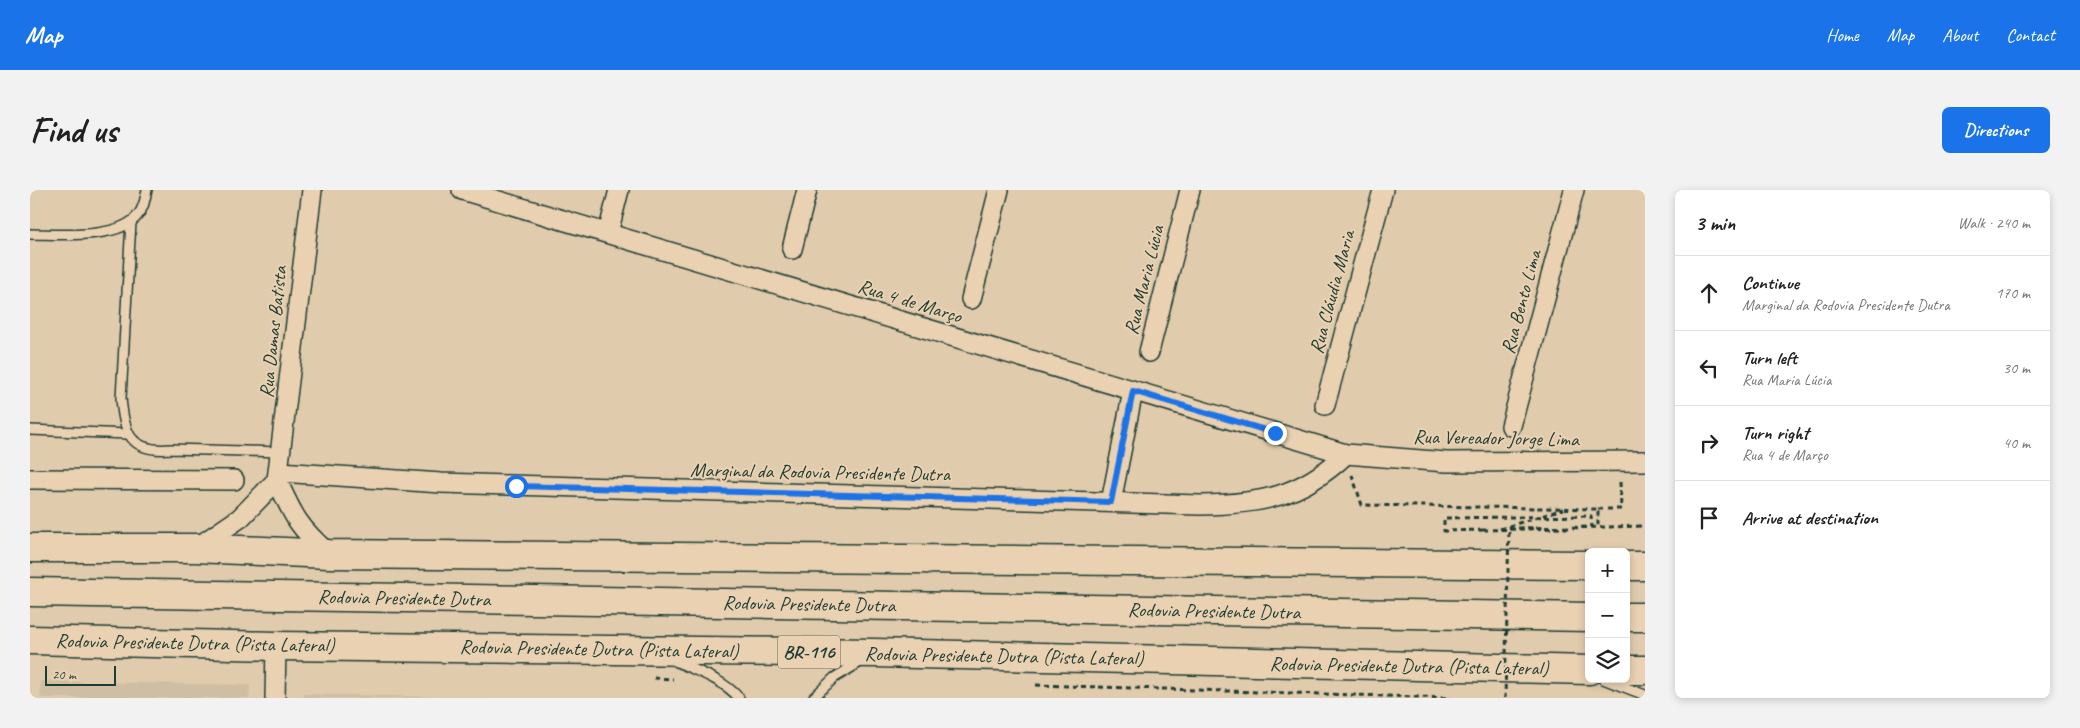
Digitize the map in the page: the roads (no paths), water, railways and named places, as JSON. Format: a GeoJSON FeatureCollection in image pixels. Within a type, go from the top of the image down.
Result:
{"type":"FeatureCollection","features":[{"type":"Feature","properties":{"kind":"highway"},"geometry":{"type":"LineString","coordinates":[[30,548],[196,548],[329,554],[1585,565]]}},
{"type":"Feature","properties":{"kind":"highway"},"geometry":{"type":"LineString","coordinates":[[1630,566],[1645,566]]}},
{"type":"Feature","properties":{"kind":"highway","name":"Rodovia Presidente Dutra"},"geometry":{"type":"LineString","coordinates":[[30,592],[1585,617]]}},
{"type":"Feature","properties":{"kind":"highway"},"geometry":{"type":"LineString","coordinates":[[1630,617],[1645,617]]}},
{"type":"Feature","properties":{"kind":"highway","name":"Rodovia Presidente Dutra (Pista Lateral)"},"geometry":{"type":"LineString","coordinates":[[30,640],[276,646],[875,653],[1585,673]]}},
{"type":"Feature","properties":{"kind":"highway"},"geometry":{"type":"LineString","coordinates":[[1630,670],[1645,670]]}},
{"type":"Feature","properties":{"kind":"street","name":"Rua Damas Batista"},"geometry":{"type":"LineString","coordinates":[[278,476],[312,190]]}},
{"type":"Feature","properties":{"kind":"street","name":"Rua 4 de Março"},"geometry":{"type":"LineString","coordinates":[[462,190],[1346,454]]}},
{"type":"Feature","properties":{"kind":"street"},"geometry":{"type":"LineString","coordinates":[[608,233],[619,190]]}},
{"type":"Feature","properties":{"kind":"street"},"geometry":{"type":"LineString","coordinates":[[792,249],[807,190]]}},
{"type":"Feature","properties":{"kind":"street"},"geometry":{"type":"LineString","coordinates":[[971,299],[999,190]]}},
{"type":"Feature","properties":{"kind":"street","name":"Rua Maria Lúcia"},"geometry":{"type":"LineString","coordinates":[[1149,352],[1190,190]]}},
{"type":"Feature","properties":{"kind":"street","name":"Rua Cláudia Maria"},"geometry":{"type":"LineString","coordinates":[[1325,405],[1383,190]]}},
{"type":"Feature","properties":{"kind":"street","name":"Rua Bento Lima"},"geometry":{"type":"LineString","coordinates":[[1511,426],[1574,190]]}},
{"type":"Feature","properties":{"kind":"street"},"geometry":{"type":"LineString","coordinates":[[1111,502],[1133,391]]}},
{"type":"Feature","properties":{"kind":"street","name":"Rua Vereador Jorge Lima"},"geometry":{"type":"LineString","coordinates":[[1346,454],[1446,462],[1645,461]]}},
{"type":"Feature","properties":{"kind":"street","name":"Marginal da Rodovia Presidente Dutra"},"geometry":{"type":"LineString","coordinates":[[278,476],[743,493],[1223,505],[1272,498],[1309,484],[1346,454]]}},
{"type":"Feature","properties":{"kind":"street"},"geometry":{"type":"LineString","coordinates":[[196,548],[240,518],[278,476],[296,521],[309,537],[329,554]]}},
{"type":"Feature","properties":{"kind":"street"},"geometry":{"type":"LineString","coordinates":[[30,479],[234,480]]}},
{"type":"Feature","properties":{"kind":"street"},"geometry":{"type":"LineString","coordinates":[[275,698],[276,646]]}},
{"type":"Feature","properties":{"kind":"lane"},"geometry":{"type":"LineString","coordinates":[[30,234],[104,232],[131,222],[138,216],[144,205],[147,190]]}},
{"type":"Feature","properties":{"kind":"lane"},"geometry":{"type":"LineString","coordinates":[[131,222],[121,398],[123,422],[128,434],[137,442],[155,450],[282,452]]}},
{"type":"Feature","properties":{"kind":"lane"},"geometry":{"type":"LineString","coordinates":[[30,430],[128,434]]}},
{"type":"Feature","properties":{"kind":"lane"},"geometry":{"type":"LineString","coordinates":[[648,649],[716,680],[740,698]]}},
{"type":"Feature","properties":{"kind":"lane"},"geometry":{"type":"LineString","coordinates":[[813,698],[834,678],[875,653]]}},
{"type":"Feature","properties":{"kind":"lane"},"geometry":{"type":"LineString","coordinates":[[1616,683],[1645,695]]}}]}
